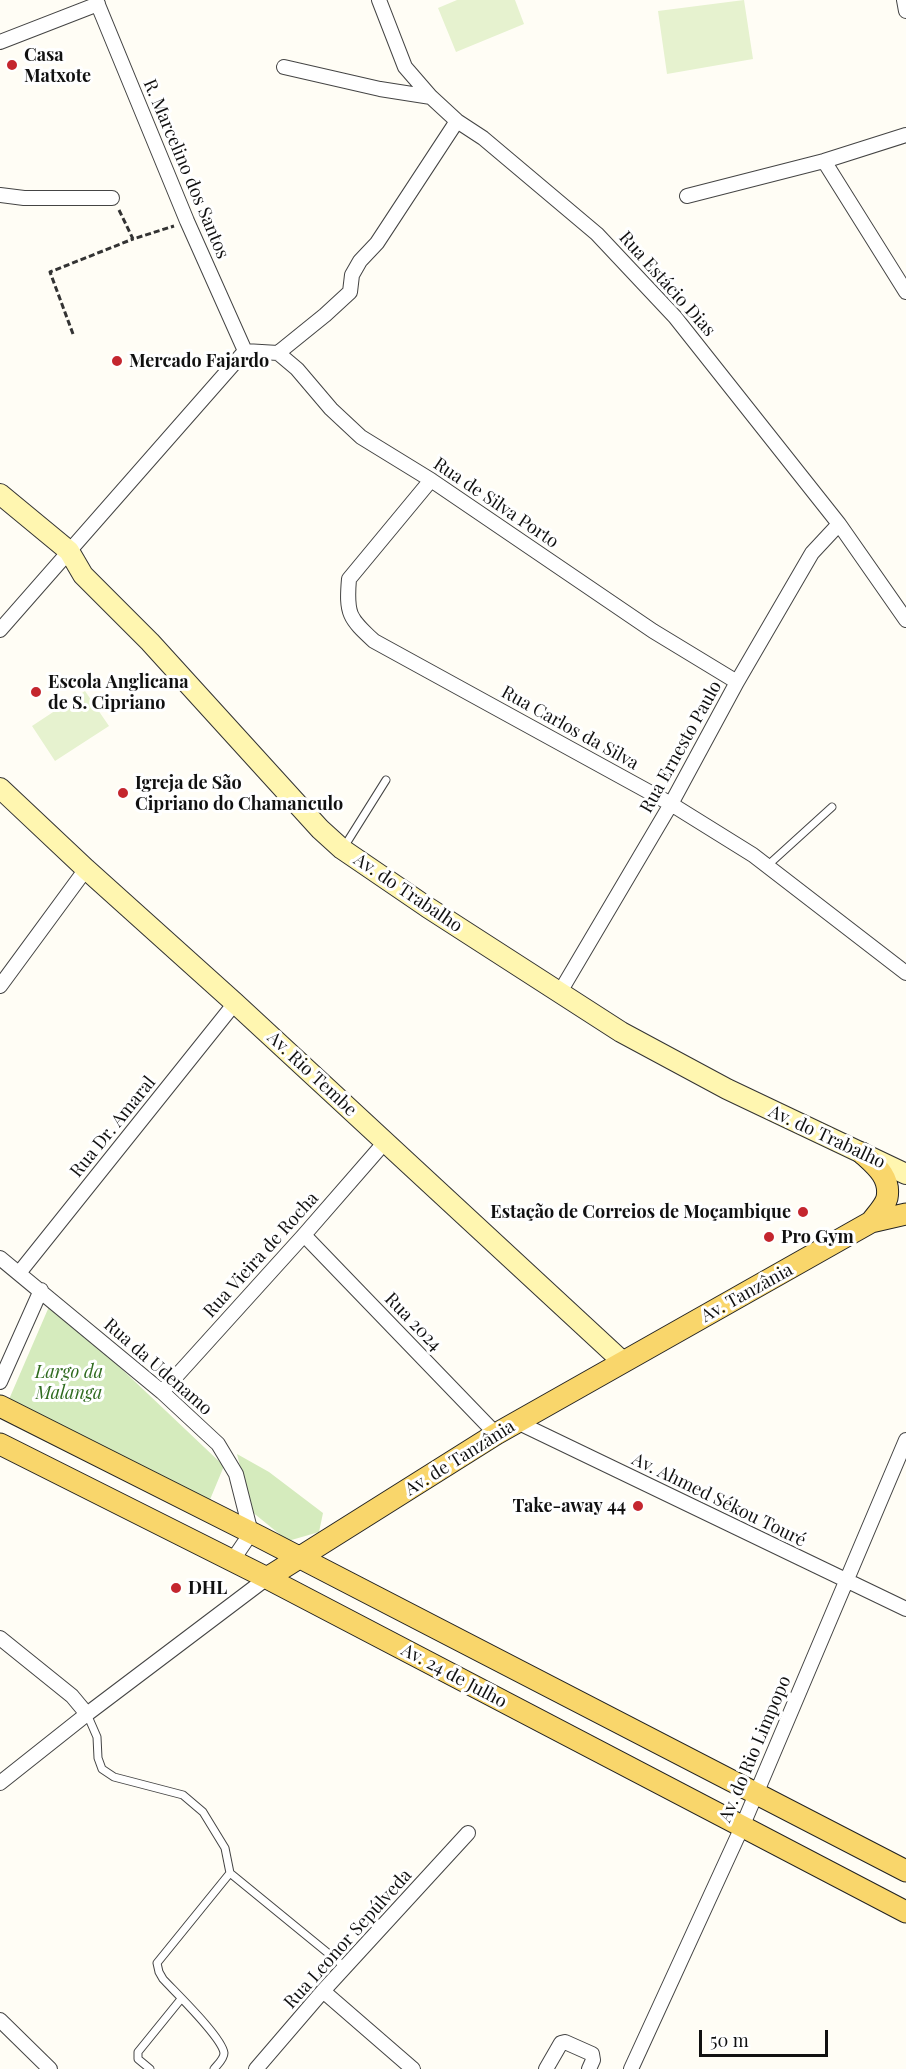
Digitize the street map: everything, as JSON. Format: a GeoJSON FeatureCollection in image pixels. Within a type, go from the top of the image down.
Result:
{"type":"FeatureCollection","features":[{"type":"Feature","properties":{"kind":"main road","name":"Av. do Trabalho"},"geometry":{"type":"LineString","coordinates":[[0,494],[69,551],[83,575],[150,642],[312,820],[342,849],[621,1032],[727,1089],[906,1174]]}},
{"type":"Feature","properties":{"kind":"main road","name":"Av. Rio Tembe"},"geometry":{"type":"LineString","coordinates":[[0,788],[86,870],[235,1004],[623,1362]]}},
{"type":"Feature","properties":{"kind":"main road"},"geometry":{"type":"LineString","coordinates":[[862,1153],[883,1172],[886,1185],[887,1198],[871,1222]]}},
{"type":"Feature","properties":{"kind":"main road","name":"Av. Tanzânia"},"geometry":{"type":"LineString","coordinates":[[623,1362],[871,1222],[906,1214]]}},
{"type":"Feature","properties":{"kind":"main road","name":"Av. de Tanzânia"},"geometry":{"type":"LineString","coordinates":[[267,1578],[496,1434],[623,1362]]}},
{"type":"Feature","properties":{"kind":"main road","name":"Av. 24 de Julho"},"geometry":{"type":"LineString","coordinates":[[0,1406],[757,1792],[906,1871]]}},
{"type":"Feature","properties":{"kind":"main road","name":"Av. 24 de Julho"},"geometry":{"type":"LineString","coordinates":[[0,1444],[267,1578],[906,1912]]}},
{"type":"Feature","properties":{"kind":"street","name":"Rua Estácio Dias"},"geometry":{"type":"LineString","coordinates":[[379,0],[405,67],[431,97],[457,121],[483,138],[597,234],[675,317],[839,524],[906,620]]}},
{"type":"Feature","properties":{"kind":"street"},"geometry":{"type":"LineString","coordinates":[[904,0],[906,11]]}},
{"type":"Feature","properties":{"kind":"street"},"geometry":{"type":"LineString","coordinates":[[0,42],[97,2]]}},
{"type":"Feature","properties":{"kind":"street","name":"R. Marcelino dos Santos"},"geometry":{"type":"LineString","coordinates":[[97,2],[245,351]]}},
{"type":"Feature","properties":{"kind":"street"},"geometry":{"type":"LineString","coordinates":[[284,67],[380,89],[431,97]]}},
{"type":"Feature","properties":{"kind":"street"},"geometry":{"type":"LineString","coordinates":[[0,630],[245,351],[278,353],[350,292],[352,275],[360,261],[377,243],[457,121]]}},
{"type":"Feature","properties":{"kind":"street"},"geometry":{"type":"LineString","coordinates":[[687,196],[824,161],[906,135]]}},
{"type":"Feature","properties":{"kind":"street"},"geometry":{"type":"LineString","coordinates":[[824,161],[906,292]]}},
{"type":"Feature","properties":{"kind":"street"},"geometry":{"type":"LineString","coordinates":[[0,195],[24,198],[112,198]]}},
{"type":"Feature","properties":{"kind":"street","name":"Rua de Silva Porto"},"geometry":{"type":"LineString","coordinates":[[278,353],[297,369],[331,409],[362,437],[431,480],[654,631],[737,682]]}},
{"type":"Feature","properties":{"kind":"street","name":"Rua Carlos da Silva"},"geometry":{"type":"LineString","coordinates":[[431,480],[349,579],[347,601],[350,615],[374,642],[671,804],[753,855],[906,974]]}},
{"type":"Feature","properties":{"kind":"street","name":"Rua Ernesto Paulo"},"geometry":{"type":"LineString","coordinates":[[560,992],[671,804],[737,682],[812,553],[839,524]]}},
{"type":"Feature","properties":{"kind":"street"},"geometry":{"type":"LineString","coordinates":[[0,986],[86,870]]}},
{"type":"Feature","properties":{"kind":"street","name":"Rua Dr. Amaral"},"geometry":{"type":"LineString","coordinates":[[19,1273],[235,1004]]}},
{"type":"Feature","properties":{"kind":"street","name":"Rua Vieira de Rocha"},"geometry":{"type":"LineString","coordinates":[[162,1392],[385,1142]]}},
{"type":"Feature","properties":{"kind":"street","name":"Rua 2024"},"geometry":{"type":"LineString","coordinates":[[304,1235],[496,1434]]}},
{"type":"Feature","properties":{"kind":"street","name":"Rua da Udenamo"},"geometry":{"type":"LineString","coordinates":[[0,1258],[162,1392],[218,1444],[236,1474],[251,1533]]}},
{"type":"Feature","properties":{"kind":"street"},"geometry":{"type":"LineString","coordinates":[[0,1382],[41,1290]]}},
{"type":"Feature","properties":{"kind":"street","name":"Av. Ahmed Sékou Touré"},"geometry":{"type":"LineString","coordinates":[[517,1422],[906,1609]]}},
{"type":"Feature","properties":{"kind":"street","name":"Av. do Rio Limpopo"},"geometry":{"type":"LineString","coordinates":[[631,2069],[742,1827],[906,1440]]}},
{"type":"Feature","properties":{"kind":"street"},"geometry":{"type":"LineString","coordinates":[[232,1561],[251,1533]]}},
{"type":"Feature","properties":{"kind":"street"},"geometry":{"type":"LineString","coordinates":[[0,1783],[267,1578]]}},
{"type":"Feature","properties":{"kind":"street"},"geometry":{"type":"LineString","coordinates":[[0,1638],[72,1696],[87,1714]]}},
{"type":"Feature","properties":{"kind":"street","name":"Rua Leonor Sepúlveda"},"geometry":{"type":"LineString","coordinates":[[255,2069],[468,1833]]}},
{"type":"Feature","properties":{"kind":"street"},"geometry":{"type":"LineString","coordinates":[[323,1991],[413,2069]]}},
{"type":"Feature","properties":{"kind":"street"},"geometry":{"type":"LineString","coordinates":[[0,2020],[50,2069]]}},
{"type":"Feature","properties":{"kind":"street"},"geometry":{"type":"LineString","coordinates":[[546,2069],[561,2043],[565,2042],[592,2054],[593,2060],[589,2069]]}},
{"type":"Feature","properties":{"kind":"lane"},"geometry":{"type":"LineString","coordinates":[[342,849],[386,780]]}},
{"type":"Feature","properties":{"kind":"lane"},"geometry":{"type":"LineString","coordinates":[[767,866],[832,807]]}},
{"type":"Feature","properties":{"kind":"lane"},"geometry":{"type":"LineString","coordinates":[[87,1714],[97,1737],[98,1758],[102,1769],[114,1777],[183,1795],[203,1812],[225,1848],[230,1873],[345,1967]]}},
{"type":"Feature","properties":{"kind":"lane"},"geometry":{"type":"LineString","coordinates":[[214,2069],[224,2057],[224,2051],[217,2039],[163,1979],[157,1963],[230,1873]]}},
{"type":"Feature","properties":{"kind":"lane"},"geometry":{"type":"LineString","coordinates":[[150,2069],[138,2059],[138,2052],[181,1999]]}},
{"type":"Feature","properties":{"kind":"path"},"geometry":{"type":"LineString","coordinates":[[112,198],[133,239]]}},
{"type":"Feature","properties":{"kind":"path"},"geometry":{"type":"LineString","coordinates":[[73,334],[50,272],[133,239],[188,221]]}},
{"type":"Feature","properties":{"kind":"green space"},"geometry":{"type":"Polygon","coordinates":[[[457,0],[515,0],[524,24],[456,52],[438,8],[457,0]]]}},
{"type":"Feature","properties":{"kind":"green space"},"geometry":{"type":"Polygon","coordinates":[[[744,0],[753,59],[667,74],[658,11],[744,0]]]}},
{"type":"Feature","properties":{"kind":"green space"},"geometry":{"type":"Polygon","coordinates":[[[85,691],[109,726],[55,761],[32,726],[85,691]]]}},
{"type":"Feature","properties":{"kind":"green space","name":"Largo da Malanga"},"geometry":{"type":"Polygon","coordinates":[[[51,1302],[224,1466],[209,1502],[7,1404],[51,1302]]]}},
{"type":"Feature","properties":{"kind":"green space"},"geometry":{"type":"Polygon","coordinates":[[[237,1454],[269,1472],[323,1513],[319,1532],[288,1541],[251,1511],[237,1454]]]}},
{"type":"Feature","properties":{"kind":"place","name":"Casa Matxote"},"geometry":{"type":"Point","coordinates":[12,65]}},
{"type":"Feature","properties":{"kind":"place","name":"Mercado Fajardo"},"geometry":{"type":"Point","coordinates":[117,361]}},
{"type":"Feature","properties":{"kind":"place","name":"Escola Anglicana de S. Cipriano"},"geometry":{"type":"Point","coordinates":[36,692]}},
{"type":"Feature","properties":{"kind":"place","name":"Igreja de São Cipriano do Chamanculo"},"geometry":{"type":"Point","coordinates":[123,793]}},
{"type":"Feature","properties":{"kind":"place","name":"Estação de Correios de Moçambique"},"geometry":{"type":"Point","coordinates":[803,1212]}},
{"type":"Feature","properties":{"kind":"place","name":"Pro Gym"},"geometry":{"type":"Point","coordinates":[769,1237]}},
{"type":"Feature","properties":{"kind":"place","name":"Take-away 44"},"geometry":{"type":"Point","coordinates":[638,1506]}},
{"type":"Feature","properties":{"kind":"place","name":"DHL"},"geometry":{"type":"Point","coordinates":[176,1588]}}]}
